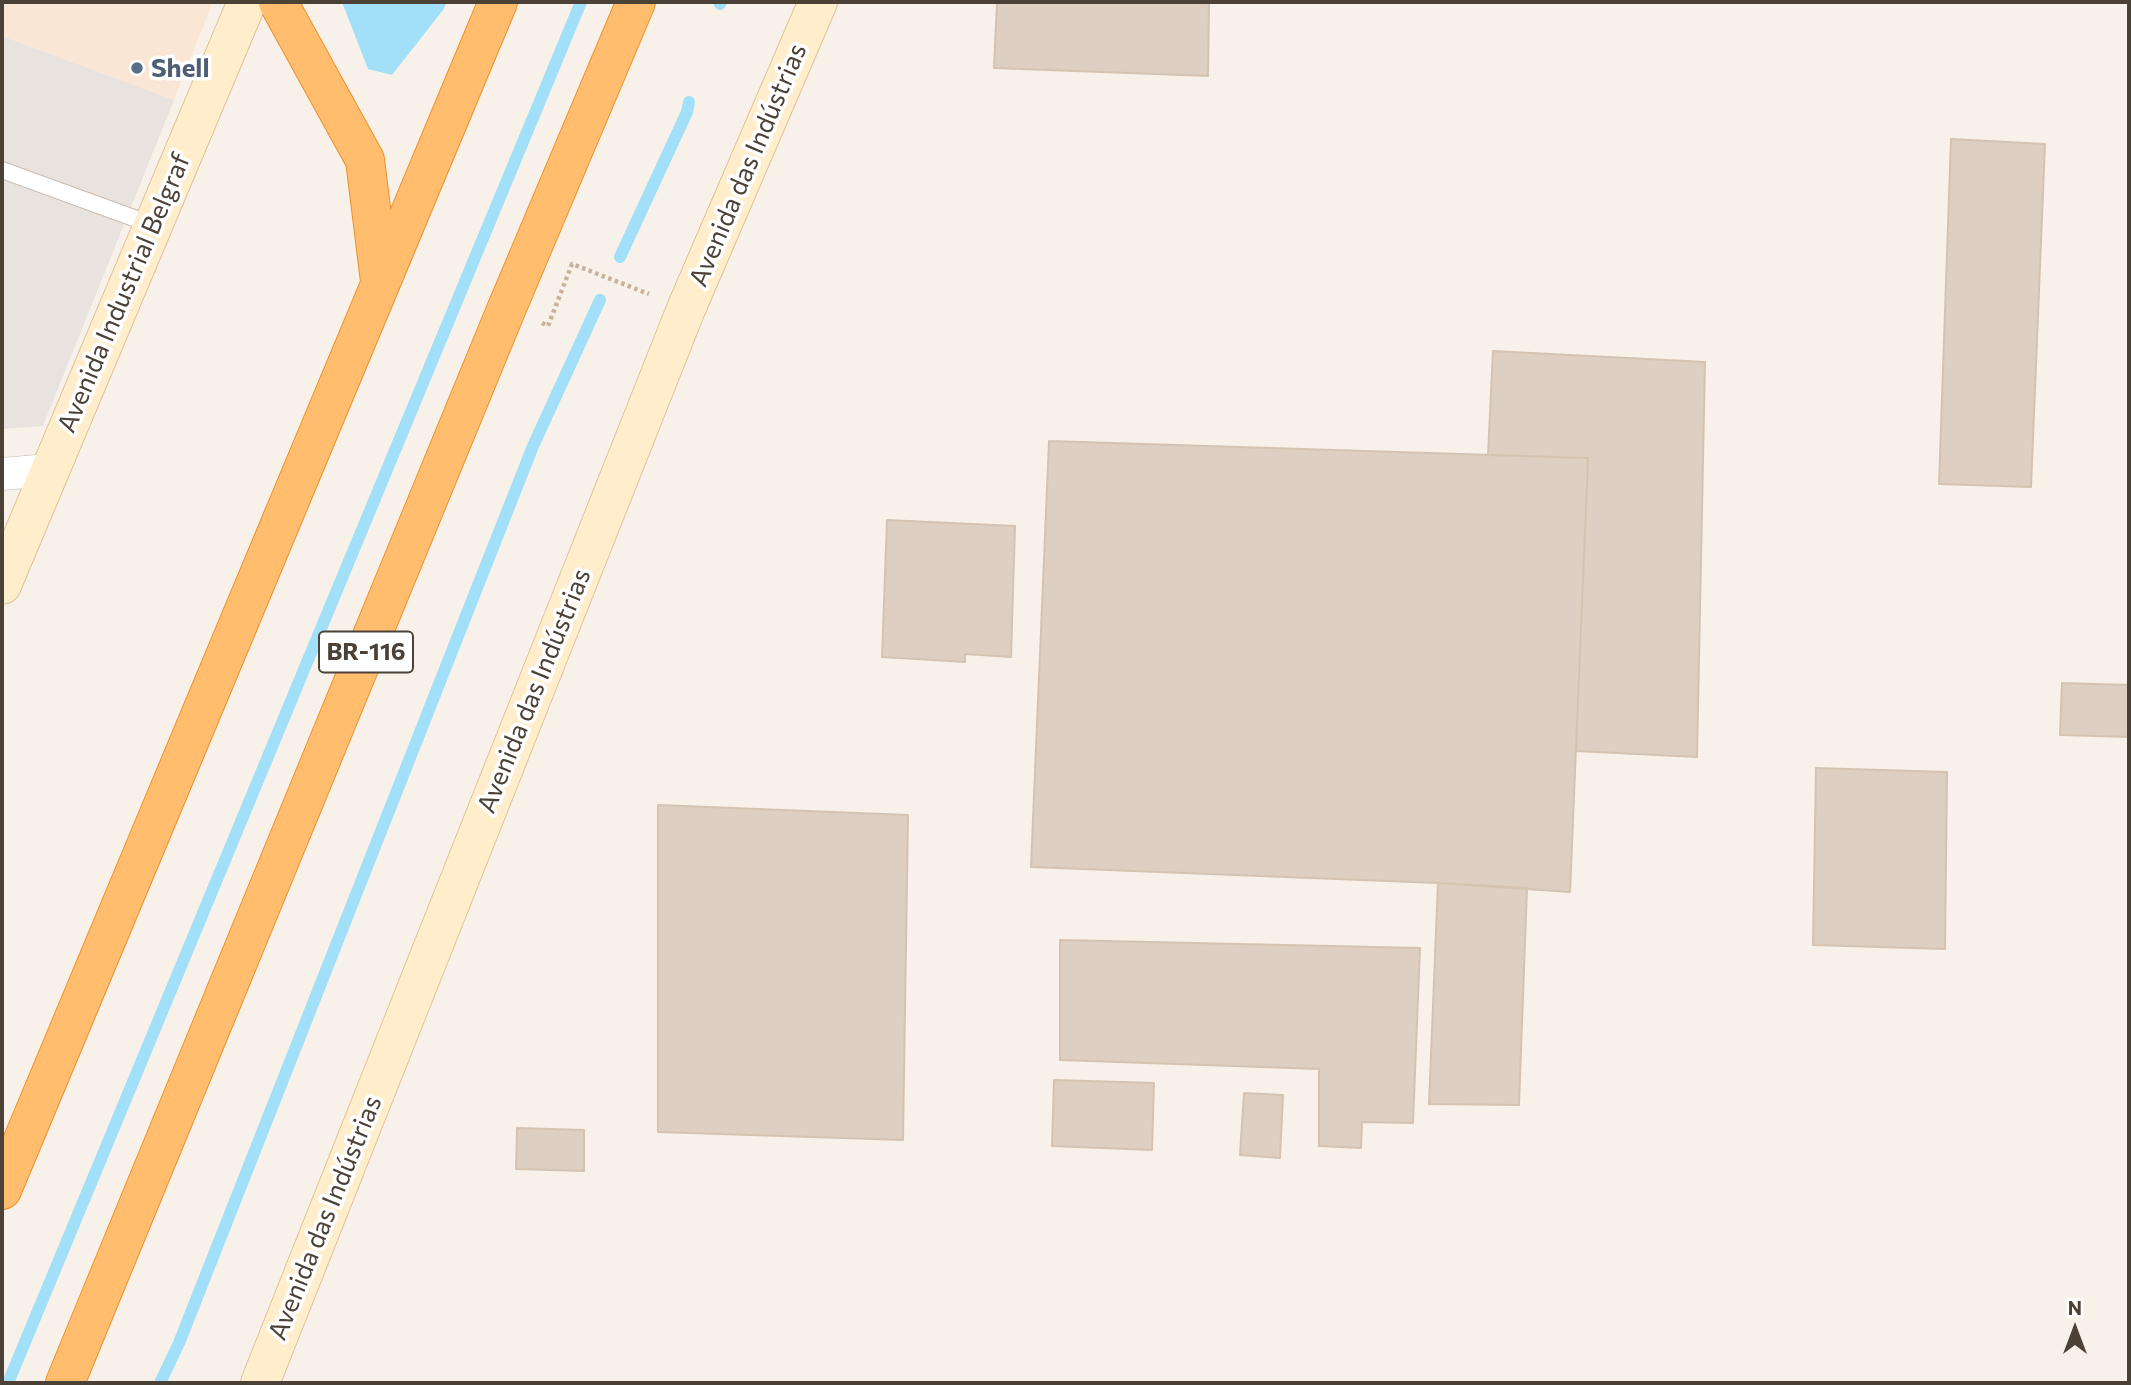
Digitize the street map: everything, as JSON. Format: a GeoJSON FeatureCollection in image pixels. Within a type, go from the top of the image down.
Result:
{"type":"FeatureCollection","features":[{"type":"Feature","properties":{"kind":"highway"},"geometry":{"type":"LineString","coordinates":[[278,2],[365,160],[380,282]]}},
{"type":"Feature","properties":{"kind":"highway"},"geometry":{"type":"LineString","coordinates":[[2,1189],[498,2]]}},
{"type":"Feature","properties":{"kind":"highway","name":"BR-116"},"geometry":{"type":"LineString","coordinates":[[65,1383],[506,310],[636,2]]}},
{"type":"Feature","properties":{"kind":"highway"},"geometry":{"type":"LineString","coordinates":[[90,1383],[103,1294]]}},
{"type":"Feature","properties":{"kind":"main road","name":"Avenida Industrial Belgraf"},"geometry":{"type":"LineString","coordinates":[[2,585],[247,2]]}},
{"type":"Feature","properties":{"kind":"main road","name":"Avenida das Indústrias"},"geometry":{"type":"LineString","coordinates":[[260,1383],[686,309],[818,2]]}},
{"type":"Feature","properties":{"kind":"street"},"geometry":{"type":"LineString","coordinates":[[2,474],[49,470]]}},
{"type":"Feature","properties":{"kind":"lane"},"geometry":{"type":"LineString","coordinates":[[2,170],[153,225]]}},
{"type":"Feature","properties":{"kind":"path"},"geometry":{"type":"LineString","coordinates":[[572,264],[686,309]]}},
{"type":"Feature","properties":{"kind":"shaded area","name":"Shell"},"geometry":{"type":"Polygon","coordinates":[[[2,2],[213,2],[174,100],[2,36],[2,2]]]}},
{"type":"Feature","properties":{"kind":"shaded area"},"geometry":{"type":"Polygon","coordinates":[[[2,36],[174,100],[43,426],[2,429],[2,36]]]}},
{"type":"Feature","properties":{"kind":"water"},"geometry":{"type":"Polygon","coordinates":[[[342,2],[447,2],[392,75],[368,69],[342,2]]]}},
{"type":"Feature","properties":{"kind":"building"},"geometry":{"type":"Polygon","coordinates":[[[997,2],[1209,2],[1208,76],[994,68],[997,2]]]}},
{"type":"Feature","properties":{"kind":"building"},"geometry":{"type":"Polygon","coordinates":[[[1951,139],[2045,144],[2031,487],[1939,484],[1951,139]]]}},
{"type":"Feature","properties":{"kind":"building"},"geometry":{"type":"Polygon","coordinates":[[[1493,351],[1705,362],[1697,757],[1576,751],[1588,458],[1488,455],[1493,351]]]}},
{"type":"Feature","properties":{"kind":"building"},"geometry":{"type":"Polygon","coordinates":[[[1049,441],[1588,458],[1570,892],[1438,883],[1031,867],[1049,441]]]}},
{"type":"Feature","properties":{"kind":"building"},"geometry":{"type":"Polygon","coordinates":[[[887,520],[1015,526],[1011,657],[965,654],[965,662],[882,657],[887,520]]]}},
{"type":"Feature","properties":{"kind":"building"},"geometry":{"type":"Polygon","coordinates":[[[2062,683],[2129,685],[2129,737],[2060,735],[2062,683]]]}},
{"type":"Feature","properties":{"kind":"building"},"geometry":{"type":"Polygon","coordinates":[[[1816,768],[1947,772],[1945,949],[1813,945],[1816,768]]]}},
{"type":"Feature","properties":{"kind":"building"},"geometry":{"type":"Polygon","coordinates":[[[658,805],[908,815],[903,1140],[658,1132],[658,805]]]}},
{"type":"Feature","properties":{"kind":"building"},"geometry":{"type":"Polygon","coordinates":[[[1438,883],[1527,888],[1519,1105],[1429,1104],[1438,883]]]}},
{"type":"Feature","properties":{"kind":"building"},"geometry":{"type":"Polygon","coordinates":[[[1060,940],[1420,948],[1413,1123],[1362,1122],[1361,1148],[1319,1146],[1319,1069],[1060,1060],[1060,940]]]}},
{"type":"Feature","properties":{"kind":"building"},"geometry":{"type":"Polygon","coordinates":[[[1054,1080],[1154,1083],[1152,1150],[1052,1146],[1054,1080]]]}},
{"type":"Feature","properties":{"kind":"building"},"geometry":{"type":"Polygon","coordinates":[[[1244,1093],[1283,1095],[1280,1158],[1240,1155],[1244,1093]]]}},
{"type":"Feature","properties":{"kind":"building"},"geometry":{"type":"Polygon","coordinates":[[[517,1128],[584,1130],[584,1171],[516,1169],[517,1128]]]}},
{"type":"Feature","properties":{"kind":"waterway"},"geometry":{"type":"LineString","coordinates":[[8,1383],[581,2]]}},
{"type":"Feature","properties":{"kind":"waterway"},"geometry":{"type":"LineString","coordinates":[[620,257],[687,112],[689,102]]}},
{"type":"Feature","properties":{"kind":"waterway"},"geometry":{"type":"LineString","coordinates":[[160,1383],[179,1343],[533,446],[600,300]]}},
{"type":"Feature","properties":{"kind":"place","name":"Shell"},"geometry":{"type":"Point","coordinates":[137,68]}}]}
